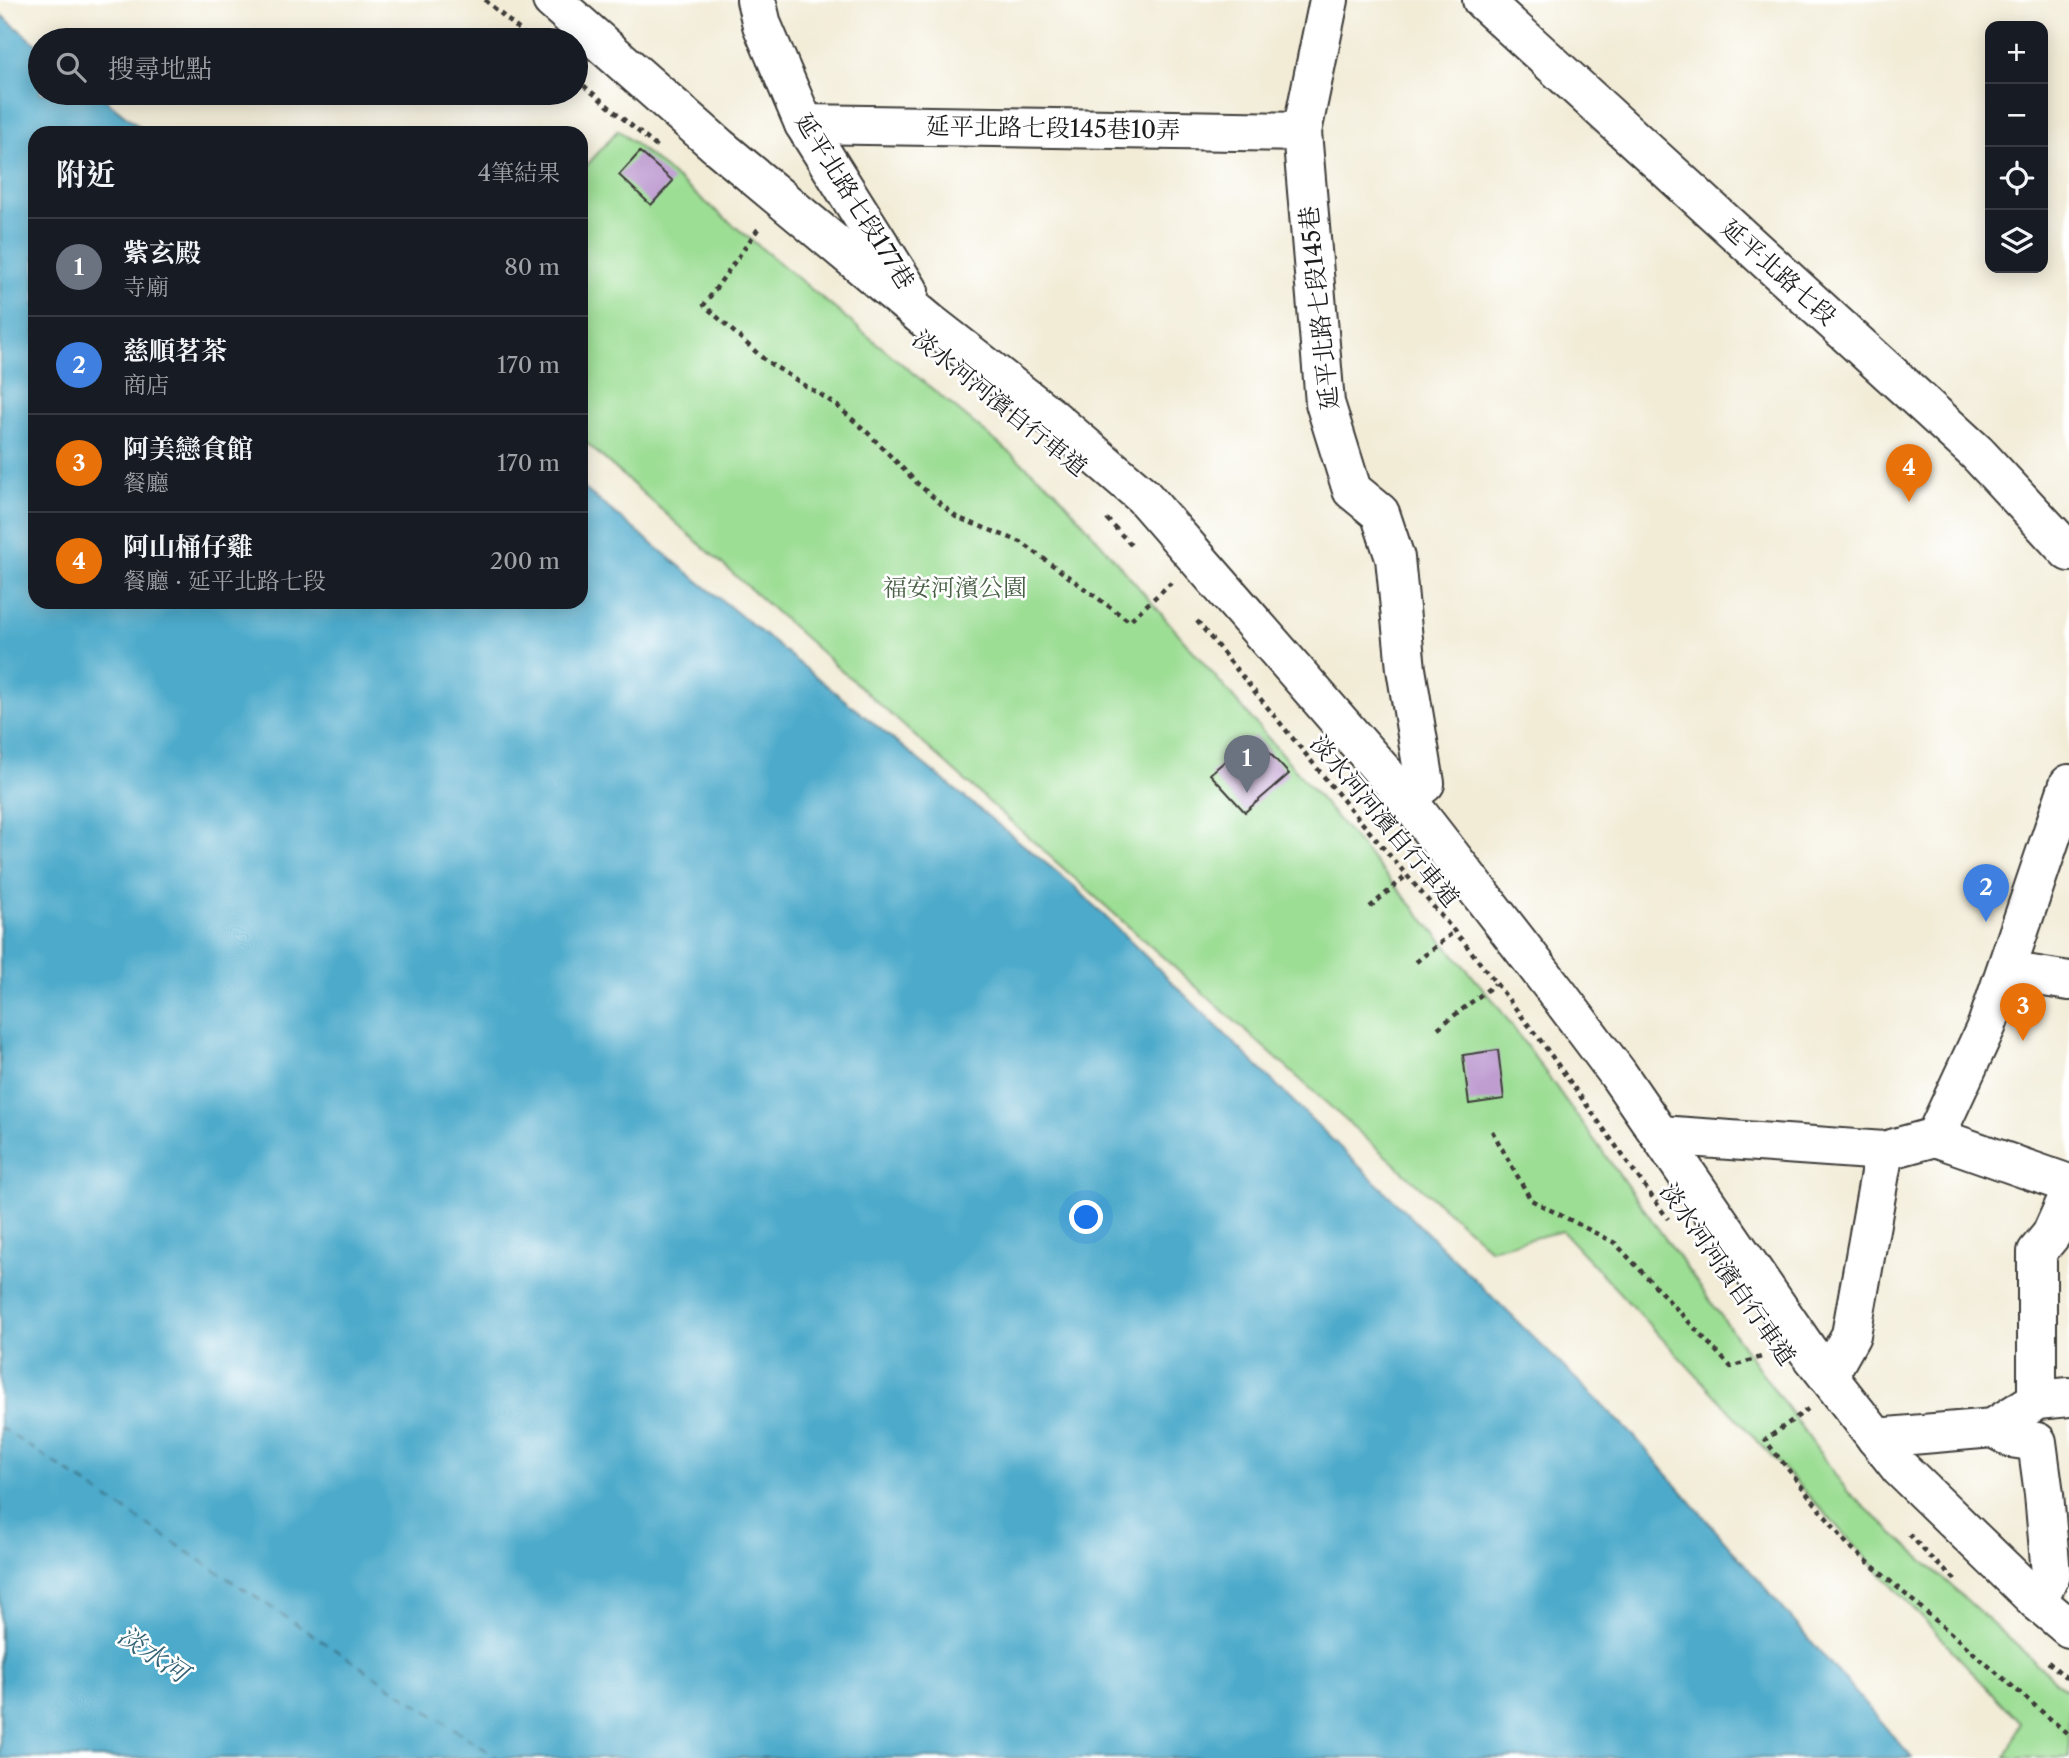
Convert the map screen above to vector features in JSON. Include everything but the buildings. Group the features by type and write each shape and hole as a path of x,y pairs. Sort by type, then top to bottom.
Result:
{"street":[{"path":"552,0 584,28"},
{"name":"延平北路七段177巷","path":"756,0 762,25 804,124 929,322"},
{"name":"延平北路七段145巷","path":"1329,0 1302,132 1325,403 1352,490 1380,513 1395,558 1406,669 1425,783 1406,798"},
{"name":"延平北路七段","path":"1482,0 1977,453 2069,552"},
{"path":"588,32 719,147 929,322 1051,417 1143,496 1406,798 1558,994 1828,1376 1900,1468 2037,1601 2069,1628"},
{"name":"延平北路七段145巷10弄","path":"804,124 1302,132"},
{"path":"1935,1137 1987,1025 2069,784"},
{"path":"2006,971 2069,981"},
{"path":"1660,1135 1884,1151 1935,1137 2069,1184"},
{"path":"1828,1376 1851,1335 1884,1151"},
{"path":"1876,1438 1993,1428 2053,1398 2036,1252 2051,1235 2069,1195"},
{"path":"1993,1428 2011,1438 2036,1441 2051,1574 2037,1601"}],"path":[{"path":"485,0 517,28"},
{"path":"588,89 663,152"},
{"path":"750,222 758,229 704,305 766,361 835,404 956,517 1021,542 1129,621 1168,585 1177,596"},
{"path":"1105,517 1141,556"},
{"name":"淡水河河濱自行車道","path":"1194,617 1455,932 1541,1041 1668,1221"},
{"path":"1370,907 1407,876"},
{"path":"1416,962 1455,932"},
{"path":"1438,1028 1496,984"},
{"name":"淡水河河濱自行車道","path":"1492,1131 1531,1200 1615,1243 1731,1367 1764,1356 1772,1367"},
{"path":"1812,1421 1805,1411 1765,1440 1846,1544 2069,1735"},
{"path":"1903,1528 1930,1557 1960,1583"},
{"path":"2039,1654 2069,1680"}],"green space":[{"name":"福安河濱公園","path":"618,130 1055,490 1494,1001 1848,1492 2069,1693 2069,1758 2006,1758 2020,1723 1562,1231 1490,1249 588,444 588,164"}],"water":[{"name":"淡水河","path":"0,14 28,37 28,105 112,105 138,126 28,126 28,609 588,609 588,492 1074,886 1635,1437 1912,1758 0,1758"}],"ferry route":[{"path":"0,1427 498,1758"}],"place":[{"name":"阿山桶仔雞","path":"1909,502"},
{"name":"紫玄殿","path":"1247,793"},
{"name":"慈順茗茶","path":"1986,922"},
{"name":"阿美戀食館","path":"2023,1041"}]}
